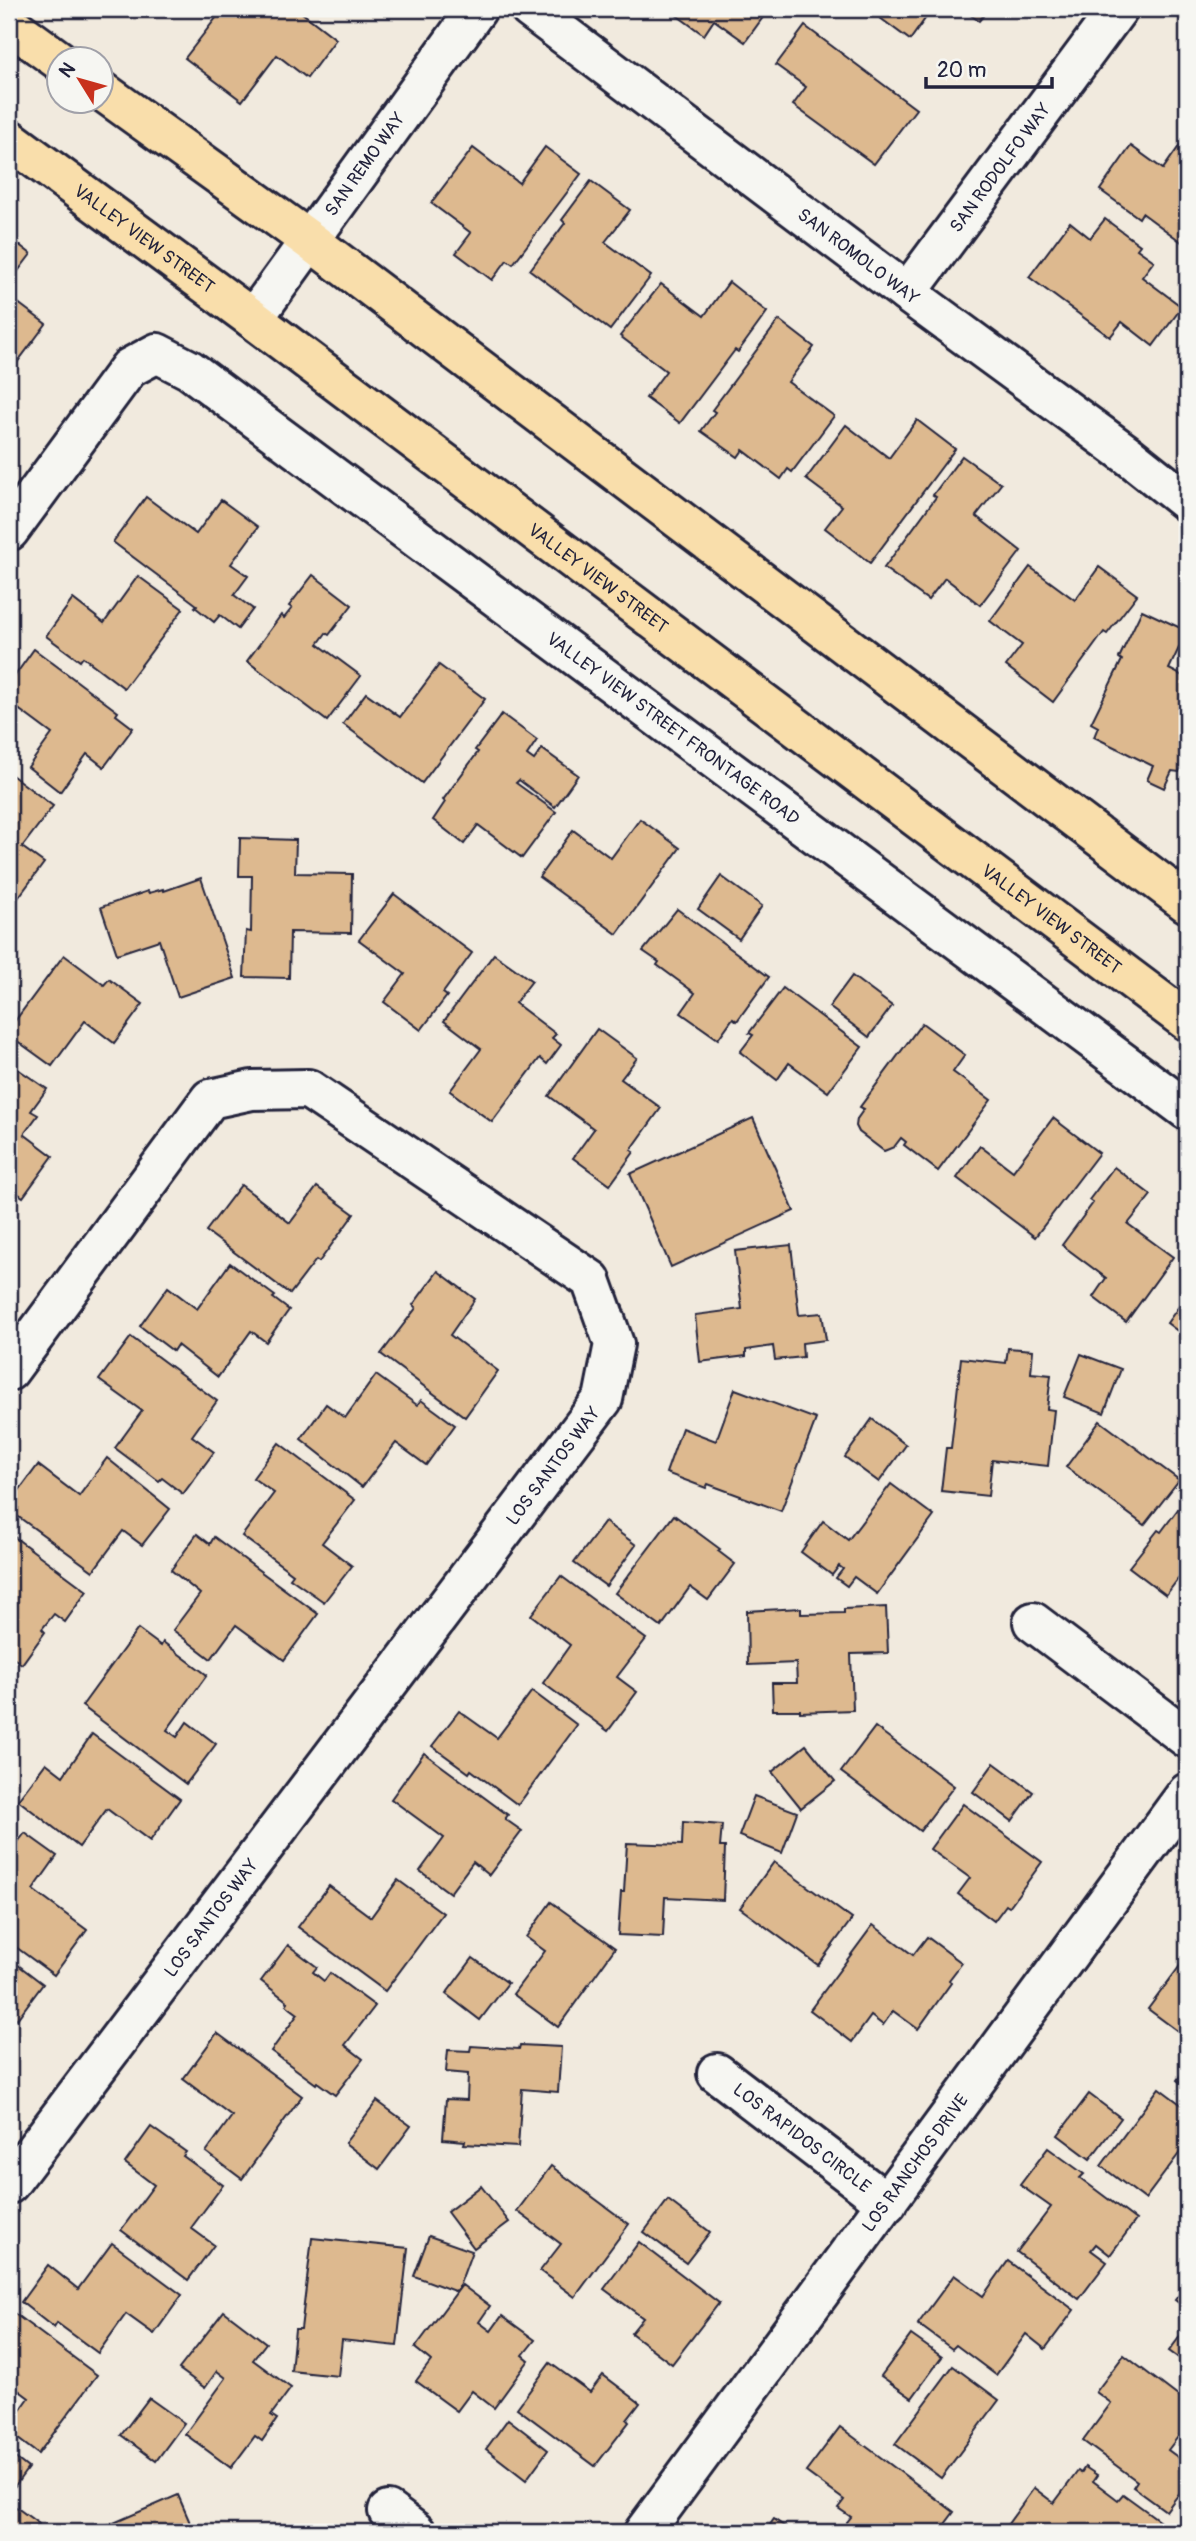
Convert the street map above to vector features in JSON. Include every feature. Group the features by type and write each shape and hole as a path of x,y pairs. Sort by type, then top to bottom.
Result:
{"main road":[{"path":"9,24 46,51"},
{"path":"116,101 309,240 1187,903"},
{"name":"VALLEY VIEW STREET","path":"9,139 253,319 1187,1021"}],"street":[{"name":"SAN REMO WAY","path":"253,319 477,9"},
{"name":"SAN ROMOLO WAY","path":"530,9 907,293 1128,455 1187,502"},
{"name":"SAN RODOLFO WAY","path":"907,293 1118,9"},
{"name":"VALLEY VIEW STREET FRONTAGE ROAD","path":"9,531 129,368 157,352 201,378 1187,1110"},
{"name":"LOS SANTOS WAY","path":"9,1371 210,1099 252,1090 308,1090 591,1280 614,1344 603,1399 9,2185"},
{"path":"1033,1622 1187,1738"},
{"name":"LOS RANCHOS DRIVE","path":"644,2532 1187,1793"},
{"name":"LOS RAPIDOS CIRCLE","path":"718,2073 887,2203"}],"building":[{"path":"223,9 289,9 294,13 297,9 336,39 307,78 277,55 242,101 185,58"},
{"path":"668,9 769,9 745,42 714,20 704,35"},
{"path":"868,9 932,9 910,40"},
{"path":"962,9 989,9 979,21"},
{"path":"805,26 916,109 874,164 793,105 806,87 776,65"},
{"path":"1187,135 1187,246 1142,213 1139,218 1100,190 1131,146 1163,169"},
{"path":"545,147 581,174 513,264 507,260 492,280 456,253 471,233 431,203 473,148 519,183"},
{"path":"591,181 630,210 605,242 651,276 610,330 530,270 565,223 562,220"},
{"path":"1105,219 1140,245 1137,249 1154,261 1142,277 1182,307 1153,346 1122,322 1110,337 1029,277 1070,222 1090,238"},
{"path":"9,237 31,254 9,283"},
{"path":"729,282 767,312 680,423 646,398 666,371 620,336 661,284 704,316"},
{"path":"9,296 46,324 16,364 9,359"},
{"path":"779,320 814,347 788,382 834,416 792,472 788,469 781,479 743,450 738,457 701,431 715,412 712,410"},
{"path":"917,420 955,449 870,563 825,528 842,506 806,479 846,425 889,458"},
{"path":"962,456 1001,484 976,516 1021,551 980,605 945,578 928,600 884,568"},
{"path":"146,497 196,534 221,500 258,527 231,564 248,576 234,595 253,609 238,629 220,615 214,622 195,607 197,605 113,542"},
{"path":"1030,567 1075,600 1099,567 1137,595 1107,634 1104,632 1053,702 1006,666 1022,645 990,621"},
{"path":"313,575 352,605 329,635 326,633 318,644 361,676 327,721 247,661 281,615 284,618 292,608 289,606"},
{"path":"138,576 183,609 124,688 83,657 80,661 46,636 73,599 104,623"},
{"path":"1142,610 1187,631 1169,669 1187,678 1187,754 1179,772 1172,771 1164,788 1147,780 1153,766 1094,737 1098,727 1091,723 1122,660 1119,658"},
{"path":"34,649 118,712 116,715 133,728 104,767 87,754 60,792 28,767 52,734 9,702 9,684"},
{"path":"439,665 485,699 422,783 343,724 366,693 400,717"},
{"path":"502,714 537,740 527,755 534,760 542,749 578,775 555,807 519,780 516,783 556,812 522,858 478,825 464,844 433,820 445,802 443,800 478,752 475,750"},
{"path":"9,773 53,806 22,847 44,863 15,902 9,897"},
{"path":"640,819 680,848 617,934 539,877 573,830 611,858"},
{"path":"240,838 296,840 295,873 352,874 351,933 290,932 289,978 244,977 246,931 251,932 252,876 239,876"},
{"path":"721,876 762,906 739,939 698,909"},
{"path":"201,878 235,978 178,997 159,940 117,954 101,907 148,891 164,891"},
{"path":"394,894 472,953 443,993 447,996 421,1030 384,1002 405,974 359,940"},
{"path":"677,909 769,977 737,1021 733,1018 718,1039 681,1013 695,993 643,951"},
{"path":"494,954 532,981 515,1003 556,1034 552,1038 561,1045 547,1064 540,1058 492,1122 450,1091 481,1049 444,1021"},
{"path":"64,955 104,985 109,979 143,1004 114,1043 85,1021 52,1066 9,1035 9,1029"},
{"path":"852,976 892,1006 869,1037 829,1007"},
{"path":"783,988 862,1047 828,1092 789,1063 777,1080 740,1052 753,1035 749,1033"},
{"path":"922,1023 965,1055 953,1072 991,1100 938,1171 904,1145 906,1142 901,1138 894,1147 884,1151 859,1132 856,1126 864,1109 860,1107"},
{"path":"597,1029 637,1058 621,1079 661,1108 610,1185 573,1158 594,1129 549,1096"},
{"path":"9,1063 47,1089 31,1111 38,1115 24,1134 53,1156 23,1197 9,1187"},
{"path":"753,1118 794,1211 671,1267 630,1174"},
{"path":"1053,1118 1099,1153 1035,1237 957,1178 980,1146 1013,1171"},
{"path":"1114,1167 1151,1195 1128,1224 1173,1257 1126,1322 1093,1297 1106,1278 1062,1245 1093,1203 1089,1200"},
{"path":"241,1185 290,1223 317,1187 354,1214 319,1262 316,1260 290,1294 206,1231"},
{"path":"791,1245 799,1315 822,1313 826,1340 802,1343 803,1357 775,1360 773,1346 746,1350 746,1356 700,1362 695,1315 742,1309 735,1251"},
{"path":"230,1263 275,1296 273,1298 289,1310 266,1342 251,1331 218,1377 177,1345 173,1351 140,1326 168,1287 197,1309"},
{"path":"438,1271 475,1299 450,1335 498,1371 465,1417 381,1354 416,1308 413,1305"},
{"path":"1187,1295 1187,1338 1167,1323"},
{"path":"131,1337 217,1401 192,1436 214,1452 183,1494 162,1478 159,1481 115,1448 142,1411 99,1380"},
{"path":"1008,1348 1033,1350 1031,1373 1051,1375 1047,1409 1054,1410 1048,1466 992,1460 988,1496 941,1491 946,1448 951,1448 961,1358 1006,1363"},
{"path":"1081,1354 1121,1369 1104,1413 1064,1397"},
{"path":"376,1375 417,1405 421,1400 455,1425 426,1465 396,1443 362,1487 301,1439 326,1404 345,1418"},
{"path":"735,1389 816,1419 781,1511 708,1484 706,1488 666,1473 682,1428 716,1441"},
{"path":"872,1419 906,1445 879,1482 845,1457"},
{"path":"1100,1421 1179,1480 1144,1525 1066,1467"},
{"path":"279,1443 355,1500 322,1543 352,1566 324,1602 290,1578 293,1574 242,1536 274,1493 253,1478"},
{"path":"107,1458 170,1509 142,1545 123,1531 93,1571 9,1510 9,1504 38,1465 79,1496"},
{"path":"891,1484 934,1516 877,1594 854,1577 847,1586 836,1578 843,1569 839,1566 832,1575 801,1552 823,1521 848,1540"},
{"path":"1187,1497 1187,1567 1166,1595 1129,1567 1158,1530 1161,1532"},
{"path":"674,1515 720,1549 718,1551 735,1564 708,1600 690,1587 661,1627 615,1593"},
{"path":"605,1522 636,1545 606,1586 574,1563"},
{"path":"9,1533 87,1591 65,1622 54,1614 42,1629 45,1632 22,1664 9,1655 9,1606 12,1602 9,1600"},
{"path":"197,1534 210,1544 214,1537 318,1614 284,1660 236,1625 211,1659 173,1630 200,1594 171,1570"},
{"path":"561,1576 646,1639 617,1677 637,1692 608,1731 543,1683 570,1645 531,1615"},
{"path":"886,1607 888,1653 851,1654 853,1710 773,1710 772,1683 797,1683 796,1663 748,1665 747,1611 801,1608 801,1614 844,1613 844,1609"},
{"path":"138,1629 161,1646 163,1642 207,1675 167,1730 177,1737 187,1722 216,1744 186,1784 82,1706"},
{"path":"532,1691 577,1725 518,1805 471,1770 469,1773 432,1746 459,1711 497,1738"},
{"path":"875,1727 954,1786 920,1831 841,1772"},
{"path":"92,1734 180,1799 150,1841 107,1809 79,1847 18,1800 46,1763 63,1776"},
{"path":"806,1745 835,1781 801,1808 772,1772"},
{"path":"424,1753 508,1815 505,1819 522,1831 489,1875 473,1862 450,1893 420,1871 444,1838 391,1799"},
{"path":"994,1763 1033,1792 1012,1821 973,1792"},
{"path":"754,1796 797,1812 782,1853 739,1836"},
{"path":"963,1804 1042,1862 1009,1907 1006,1905 994,1921 958,1894 970,1878 930,1849"},
{"path":"683,1822 722,1825 720,1847 725,1847 723,1900 665,1897 663,1937 618,1935 627,1843 682,1845"},
{"path":"25,1833 57,1856 33,1890 87,1930 54,1975 9,1942 9,1837 17,1843"},
{"path":"774,1862 852,1919 818,1965 740,1908"},
{"path":"398,1880 443,1913 385,1991 298,1927 329,1886 371,1917"},
{"path":"551,1902 615,1948 558,2027 513,1994 545,1951 526,1937"},
{"path":"873,1925 913,1955 927,1937 962,1963 918,2029 893,2011 883,2025 871,2016 852,2042 810,2010"},
{"path":"288,1945 317,1967 313,1972 324,1981 330,1973 375,2006 345,2045 363,2059 335,2095 271,2051 298,2014 286,2005 288,2002 261,1981"},
{"path":"9,1958 43,1984 17,2019 9,2012"},
{"path":"473,1958 508,1983 480,2020 446,1994"},
{"path":"1182,1963 1187,1966 1187,2038 1148,2009"},
{"path":"217,2033 302,2096 242,2179 206,2152 232,2116 183,2079"},
{"path":"520,2045 561,2047 558,2092 522,2089 518,2147 464,2144 465,2141 443,2139 446,2099 467,2100 468,2074 446,2072 448,2050 470,2051 471,2046 519,2049"},
{"path":"1187,2067 1187,2088 1177,2080"},
{"path":"1159,2088 1187,2109 1187,2143 1145,2199 1101,2166"},
{"path":"1089,2094 1121,2118 1090,2159 1058,2135"},
{"path":"377,2101 411,2126 379,2169 345,2143"},
{"path":"151,2127 186,2152 183,2156 223,2185 191,2228 214,2245 188,2280 121,2230 154,2185 125,2163"},
{"path":"1048,2148 1084,2174 1080,2178 1136,2220 1110,2255 1096,2244 1091,2250 1107,2262 1079,2299 1017,2252 1051,2207 1020,2185"},
{"path":"551,2166 629,2224 575,2297 540,2271 561,2244 517,2211"},
{"path":"481,2186 509,2222 474,2248 447,2212"},
{"path":"668,2200 710,2232 686,2263 644,2232"},
{"path":"429,2236 472,2251 457,2292 414,2276"},
{"path":"312,2238 408,2248 397,2346 342,2340 338,2376 291,2371 295,2329 301,2329"},
{"path":"639,2242 719,2303 672,2364 631,2333 643,2318 604,2289"},
{"path":"112,2243 182,2295 154,2334 126,2314 98,2353 57,2323 54,2328 21,2302 48,2265 78,2289"},
{"path":"1008,2261 1074,2310 1045,2349 1026,2334 996,2375 956,2345 952,2349 918,2324 954,2275 983,2296"},
{"path":"1187,2284 1187,2309 1175,2300"},
{"path":"462,2285 490,2306 479,2322 491,2331 502,2316 535,2340 523,2355 529,2360 494,2408 472,2391 457,2411 416,2381 431,2361 415,2348"},
{"path":"11,2311 97,2375 38,2454 9,2432 9,2426 29,2398 9,2383"},
{"path":"224,2311 266,2343 253,2360 291,2388 271,2415 277,2419 262,2441 255,2436 231,2468 185,2434 226,2378 217,2371 205,2388 179,2369"},
{"path":"1187,2327 1187,2364 1169,2351"},
{"path":"911,2335 942,2357 912,2398 881,2376"},
{"path":"1124,2355 1187,2403 1187,2425 1168,2450 1187,2464 1187,2483 1166,2511 1133,2487 1137,2481 1083,2441 1111,2403 1096,2392"},
{"path":"550,2363 590,2392 603,2375 640,2403 595,2466 517,2408"},
{"path":"953,2366 999,2400 941,2478 895,2444"},
{"path":"149,2398 184,2423 156,2461 121,2435"},
{"path":"508,2419 548,2450 526,2480 486,2449"},
{"path":"840,2427 954,2512 939,2532 839,2532 851,2517 838,2508 844,2500 806,2472"},
{"path":"9,2453 28,2468 9,2494"},
{"path":"1085,2467 1097,2475 1093,2481 1118,2500 1123,2494 1160,2521 1152,2532 1011,2532 1005,2528 1034,2488 1054,2503 1078,2471 1081,2473"},
{"path":"178,2495 194,2532 93,2532"},
{"path":"9,2502 39,2524 33,2532 9,2532"},
{"path":"774,2519 792,2532 765,2532"}]}
